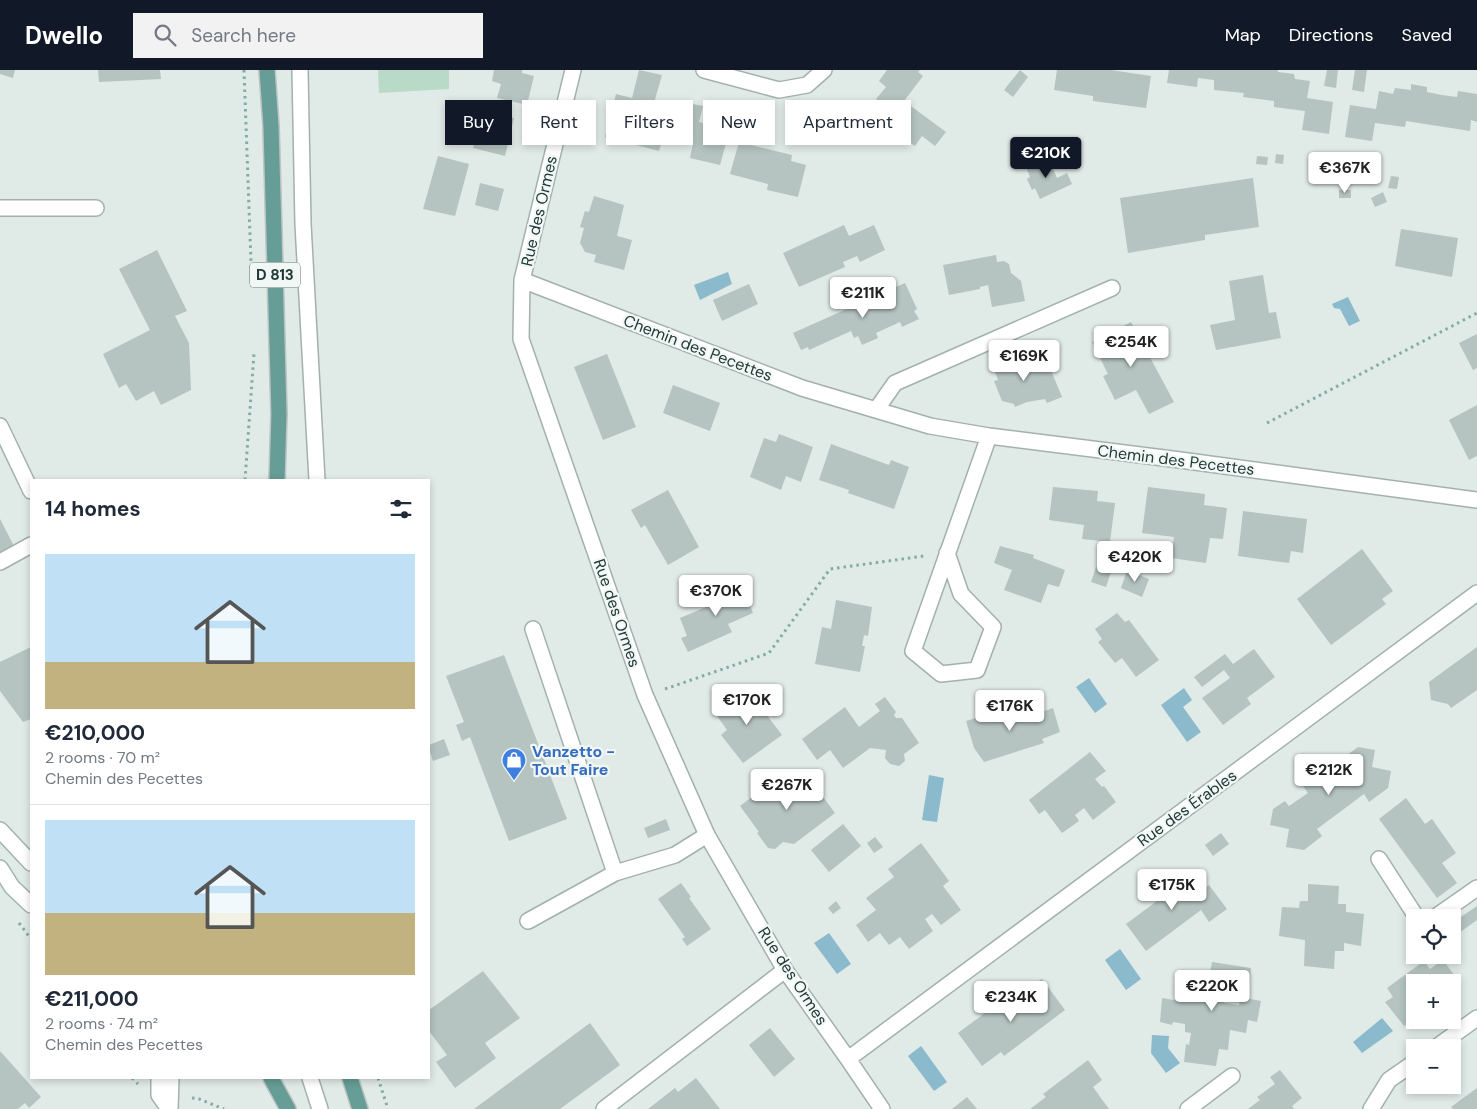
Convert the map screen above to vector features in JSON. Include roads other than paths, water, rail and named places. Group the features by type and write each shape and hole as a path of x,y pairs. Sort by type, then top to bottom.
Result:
{"main road":[{"name":"D 813","path":"268,70 279,414 277,479"},
{"path":"272,1079 288,1109"},
{"path":"350,1079 360,1109"}],"street":[{"path":"300,70 303,224 317,479"},
{"name":"Rue des Ormes","path":"573,70 522,280 521,339 645,695 707,835 785,970 882,1109"},
{"path":"704,70 779,90 807,85 824,70"},
{"path":"0,208 96,208"},
{"name":"Chemin des Pecettes","path":"522,280 802,388 930,426 989,436 1477,500"},
{"path":"876,410 895,383 1112,288"},
{"path":"0,426 30,490"},
{"path":"947,553 961,594 994,627 977,670 941,674 913,651 947,553 989,436"},
{"path":"0,562 30,545"},
{"name":"Rue des Érables","path":"848,1059 1477,594"},
{"path":"533,628 614,873"},
{"path":"0,830 30,862"},
{"path":"528,921 614,873 675,855 707,835"},
{"path":"1379,859 1411,909"},
{"path":"0,868 30,914"},
{"path":"12,887 30,904"},
{"path":"1447,909 1477,888"},
{"path":"604,1109 785,970"},
{"path":"1448,1039 1477,1018"},
{"path":"1371,1109 1389,1080 1406,1068"},
{"path":"1188,1109 1232,1076"},
{"path":"159,1079 159,1095 170,1104"},
{"path":"170,1104 171,1079"},
{"path":"310,1079 320,1109"}],"water":[{"path":"728,272 732,284 700,300 694,285"},
{"path":"1348,297 1360,321 1349,326 1340,309 1334,308 1332,304"},
{"path":"1089,678 1107,704 1095,713 1076,687"},
{"path":"1184,688 1192,700 1183,707 1201,732 1187,742 1161,705"},
{"path":"929,775 944,778 937,822 922,820"},
{"path":"829,933 851,964 837,974 814,943"},
{"path":"1120,949 1141,979 1126,990 1105,960"},
{"path":"1382,1018 1393,1031 1362,1053 1353,1042"},
{"path":"1152,1035 1169,1036 1168,1048 1180,1063 1166,1073 1151,1053"},
{"path":"921,1046 947,1082 934,1091 908,1056"}],"place":[{"name":"Vanzetto - Tout Faire","path":"514,781"}]}
